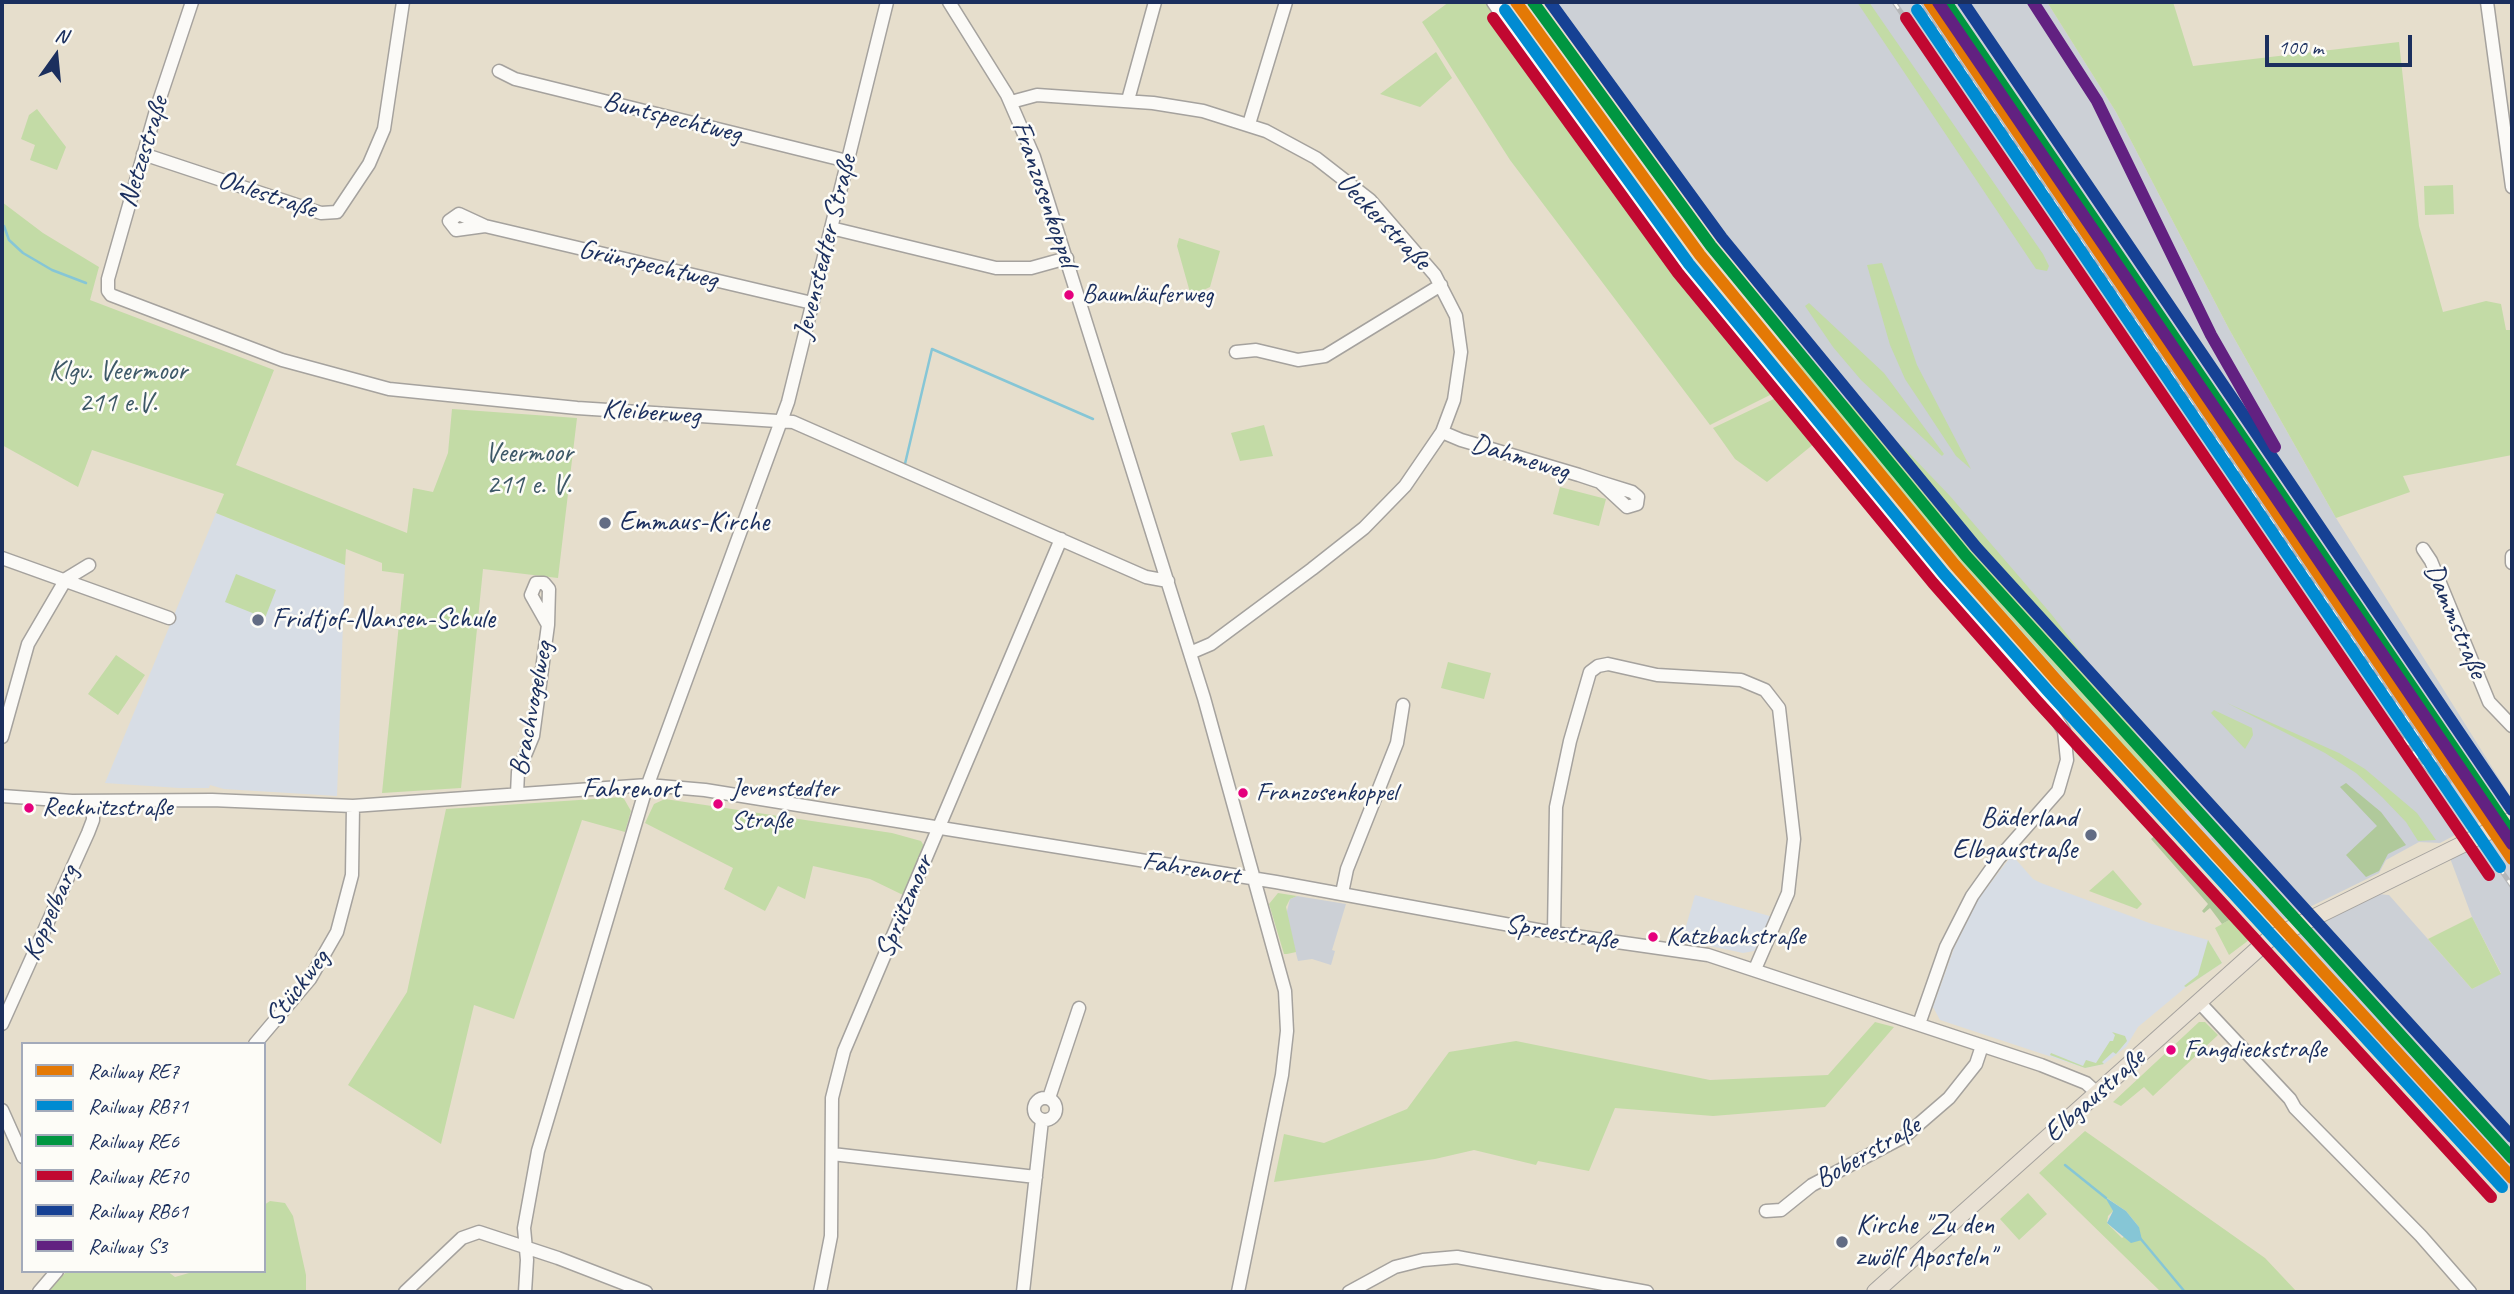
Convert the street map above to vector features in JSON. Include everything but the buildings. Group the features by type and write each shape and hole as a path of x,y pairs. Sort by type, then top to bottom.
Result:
{"main road":[{"name":"Elbgaustraße","path":"1875,1292 2277,934 2512,820"}],"street":[{"name":"Netzestraße","path":"117,299 108,291 107,279 143,154 192,2"},
{"name":"Ohlestraße","path":"143,154 321,213 337,212 369,164 384,129 391,95 402,2"},
{"name":"Jevenstedter Straße","path":"524,1292 527,1260 524,1227 538,1151 648,785 781,422 887,2"},
{"name":"Franzosenkoppel","path":"949,2 1011,103 1034,157 1190,653 1285,991 1287,1031 1279,1092 1238,1292"},
{"path":"1128,100 1155,2"},
{"path":"1249,124 1286,2"},
{"path":"1493,2 1571,115 1751,348 2043,697 2064,731 2067,760 2058,790 2004,852 1972,896 1946,947 1919,1024"},
{"path":"2487,2 2512,187"},
{"name":"Buntspechtweg","path":"499,71 515,79 847,161"},
{"name":"Ueckerstraße","path":"1011,103 1037,95 1128,100 1190,108 1249,124 1316,158 1361,192 1396,227 1441,285 1456,316 1461,352 1456,393 1442,432 1405,486 1364,527 1230,631 1211,644 1190,653"},
{"name":"Grünspechtweg","path":"485,226 812,303"},
{"path":"831,228 996,268 1031,268 1067,258"},
{"path":"1236,352 1256,350 1298,360 1325,356 1441,285"},
{"name":"Kleiberweg","path":"117,299 282,360 389,389 568,407 793,422 1146,577 1168,581"},
{"name":"Dahmeweg","path":"1442,432 1600,482"},
{"name":"Sprützmoor","path":"820,1292 831,1236 832,1098 844,1051 1061,539"},
{"name":"Dammstraße","path":"2423,549 2445,593 2489,702 2512,726"},
{"path":"2512,556 2512,563"},
{"path":"2,558 169,618"},
{"path":"2,737 22,659 41,620 66,579 89,565"},
{"name":"Brachvogelweg","path":"517,794 518,772 533,737 548,625"},
{"path":"1554,933 1556,807 1570,741 1590,671 1608,664 1657,675 1741,680 1765,690 1779,708 1794,839 1788,893 1755,969"},
{"path":"1342,893 1348,869 1398,743 1404,718 1403,705"},
{"name":"Fahrenort","path":"2,796 93,801 212,800 353,806 648,785 717,792 1254,879"},
{"name":"Koppelbarg","path":"2,1024 88,833 93,820 93,801"},
{"name":"Stückweg","path":"257,1042 310,979 337,932 352,875 353,806"},
{"name":"Spreestraße","path":"1254,879 1554,933 1708,955 2076,1078 2097,1093"},
{"path":"2199,1002 2290,1099 2295,1108 2421,1236 2470,1292"},
{"path":"1023,1292 1042,1120 1051,1119 1056,1112 1055,1104 1049,1098 1079,1008"},
{"name":"Boberstraße","path":"1766,1211 1781,1210 1812,1185 1905,1136 1949,1098 1976,1064 1982,1046"},
{"path":"2,1110 21,1153"},
{"path":"832,1154 1036,1177"},
{"path":"405,1292 462,1238 473,1232 525,1246 646,1292"},
{"path":"1349,1292 1395,1268 1423,1260 1457,1257 1595,1287 1647,1292"},
{"path":"39,1292 55,1273"}],"shaded area":[{"path":"1556,2 2047,2 2116,112 2229,329 2336,518 2512,799 2512,805 2440,843 2419,842 2386,860 2379,873 2273,925 1979,583 1837,402 1688,195"},
{"name":"Fridtjof-Nansen-Schule","path":"216,513 345,565 337,796 224,789 210,785 209,788 179,788 105,783"},
{"path":"2512,830 2512,1191 2286,945 2286,938 2377,894 2389,895 2472,989 2501,973 2472,917 2450,858"},
{"path":"2012,855 2033,879 2041,883 2152,924 2208,940 2222,963 2186,987 2138,1027 2126,1047 2104,1064 2085,1068 1940,1020 1933,1007 1954,948 1979,898"},
{"path":"1695,895 1773,917 1754,951 1743,953 1682,940"},
{"path":"1297,896 1346,904 1332,950 1335,951 1331,965 1312,959 1298,961 1286,915 1290,899"}],"green space":[{"path":"1449,2 1488,2 1647,230 1778,391 1710,425 1510,160 1422,22"},
{"path":"1857,2 1869,2 2043,254 2049,266 2047,271 2036,269"},
{"path":"2047,2 2173,2 2193,66 2399,42 2419,226 2443,312 2486,301 2501,304 2506,330 2512,330 2512,455 2403,476 2410,492 2336,518 2229,329 2116,112"},
{"path":"1436,52 1452,78 1420,107 1380,94"},
{"path":"37,109 66,147 57,170 30,160 35,145 21,139 29,115"},
{"path":"2453,185 2454,214 2425,215 2424,186"},
{"path":"2,202 43,233 99,267 90,300 274,370 236,465 407,533 413,488 433,492 448,453 452,409 577,418 558,578 483,569 461,788 382,793 404,574 382,571 382,563 346,549 345,565 216,513 224,494 92,450 78,487 2,445"},
{"path":"1179,238 1220,251 1210,287 1191,296 1177,246"},
{"path":"1882,263 1917,365 1971,469 1956,456 1905,379 1890,345 1867,265"},
{"path":"1809,303 1884,373 1944,454 1942,456 1861,380 1833,347 1805,306"},
{"path":"1785,353 1907,451 1950,496 2052,615 2089,663 2187,810 2184,812 2153,779 1934,532"},
{"path":"1778,397 1815,443 1767,482 1735,459 1713,428"},
{"path":"1264,425 1273,456 1240,461 1231,433"},
{"path":"1560,487 1606,499 1599,526 1553,514"},
{"path":"236,574 276,590 265,618 225,602"},
{"path":"116,655 145,675 118,715 88,694"},
{"path":"1448,662 1491,673 1484,699 1441,688"},
{"path":"2227,703 2339,753 2365,769 2417,813 2436,840 2418,841 2406,822 2356,773 2325,753"},
{"path":"2214,710 2252,728 2253,735 2245,749 2211,713"},
{"path":"2346,783 2381,812 2406,845 2388,854 2379,871 2366,877 2346,855 2377,826 2340,787"},
{"path":"623,797 631,811 625,832 582,820 514,1019 474,1005 441,1144 348,1085 407,992 446,809"},
{"path":"665,799 892,833 921,841 924,846 903,895 870,879 813,866 805,899 778,886 765,911 724,889 733,868 645,823 654,804"},
{"path":"2158,833 2200,879 2231,919 2222,924 2210,908 2204,913 2202,911 2208,904 2151,839"},
{"path":"2113,870 2142,904 2137,909 2089,891"},
{"path":"1278,893 1297,896 1290,899 1286,907 1296,952 1284,954 1269,904"},
{"path":"2472,917 2501,974 2472,989 2428,939"},
{"path":"2231,919 2249,940 2229,955 2215,928"},
{"path":"2208,940 2222,963 2186,987 2184,986 2198,975"},
{"path":"1875,1022 1894,1027 1825,1107 1713,1116 1615,1108 1589,1171 1538,1161 1536,1165 1474,1150 1435,1159 1274,1182 1284,1134 1324,1143 1407,1109 1449,1052 1516,1041 1710,1080 1828,1075"},
{"path":"2199,1022 2205,1022 2218,1035 2153,1096 2144,1087 2121,1106 2113,1102"},
{"path":"2112,1032 2125,1036 2127,1041 2116,1054 2113,1052 2102,1062 2104,1064 2085,1068 2050,1055 2051,1053 2083,1066 2086,1060 2096,1063 2110,1041 2113,1041 2115,1035"},
{"path":"2085,1131 2265,1258 2297,1292 2161,1292 2039,1173","holes":["2107,1198 2126,1211 2139,1227 2122,1238 2107,1223 2108,1216 2113,1211"]},
{"path":"2028,1193 2047,1214 2019,1240 2000,1219"},
{"path":"270,1201 285,1203 293,1216 306,1275 306,1292 48,1292 65,1273 170,1273 175,1277 189,1273 266,1273 266,1204"}],"water":[{"path":"2105,1197 2126,1211 2139,1227 2142,1240 2131,1243 2107,1223 2113,1211"}],"waterway":[{"path":"4,226 9,240 23,253 52,270 86,283"},
{"path":"904,468 932,349 1093,419"},
{"path":"2065,1165 2106,1198"},
{"path":"2140,1238 2185,1292"}],"railway":[{"path":"1894,2 2361,687 2451,798 2512,886"},
{"path":"1918,2 2449,782"}],"rail line":[{"name":"RE7","path":"1516,2 1700,255 1955,565 2058,682 2512,1178"},
{"name":"RE6","path":"1533,2 1711,246 1966,556 2512,1158"},
{"name":"RB61","path":"1550,2 1722,238 1976,547 2512,1137"},
{"name":"RE7","path":"1929,2 2512,859"},
{"name":"S3","path":"1938,2 2512,844"},
{"name":"RE6","path":"1946,2 2512,834"},
{"name":"RB61","path":"1963,2 2512,810"},
{"name":"S3","path":"2033,2 2097,101 2211,335 2275,447"},
{"name":"RB71","path":"1505,10 1689,264 1944,574 2502,1187"},
{"name":"RB71","path":"1917,10 2500,867"},
{"name":"RE70","path":"1493,18 1678,273 1933,583 2037,701 2491,1197"},
{"name":"RE70","path":"1906,18 2489,875"}],"place":[{"name":"Baumläuferweg","path":"1069,295"},
{"name":"Emmaus-Kirche","path":"605,523"},
{"name":"Fridtjof-Nansen-Schule","path":"258,620"},
{"name":"Franzosenkoppel","path":"1243,793"},
{"name":"Jevenstedter Straße","path":"718,804"},
{"name":"Recknitzstraße","path":"29,808"},
{"name":"Bäderland Elbgaustraße","path":"2091,835"},
{"name":"Katzbachstraße","path":"1653,937"},
{"name":"Fangdieckstraße","path":"2171,1050"},
{"name":"Kirche \"Zu den zwölf Aposteln\"","path":"1842,1242"}],"park label":[{"name":"Klgv. Veermoor 211 e.V.","path":"118,388"},
{"name":"Veermoor 211 e. V.","path":"529,470"}]}
